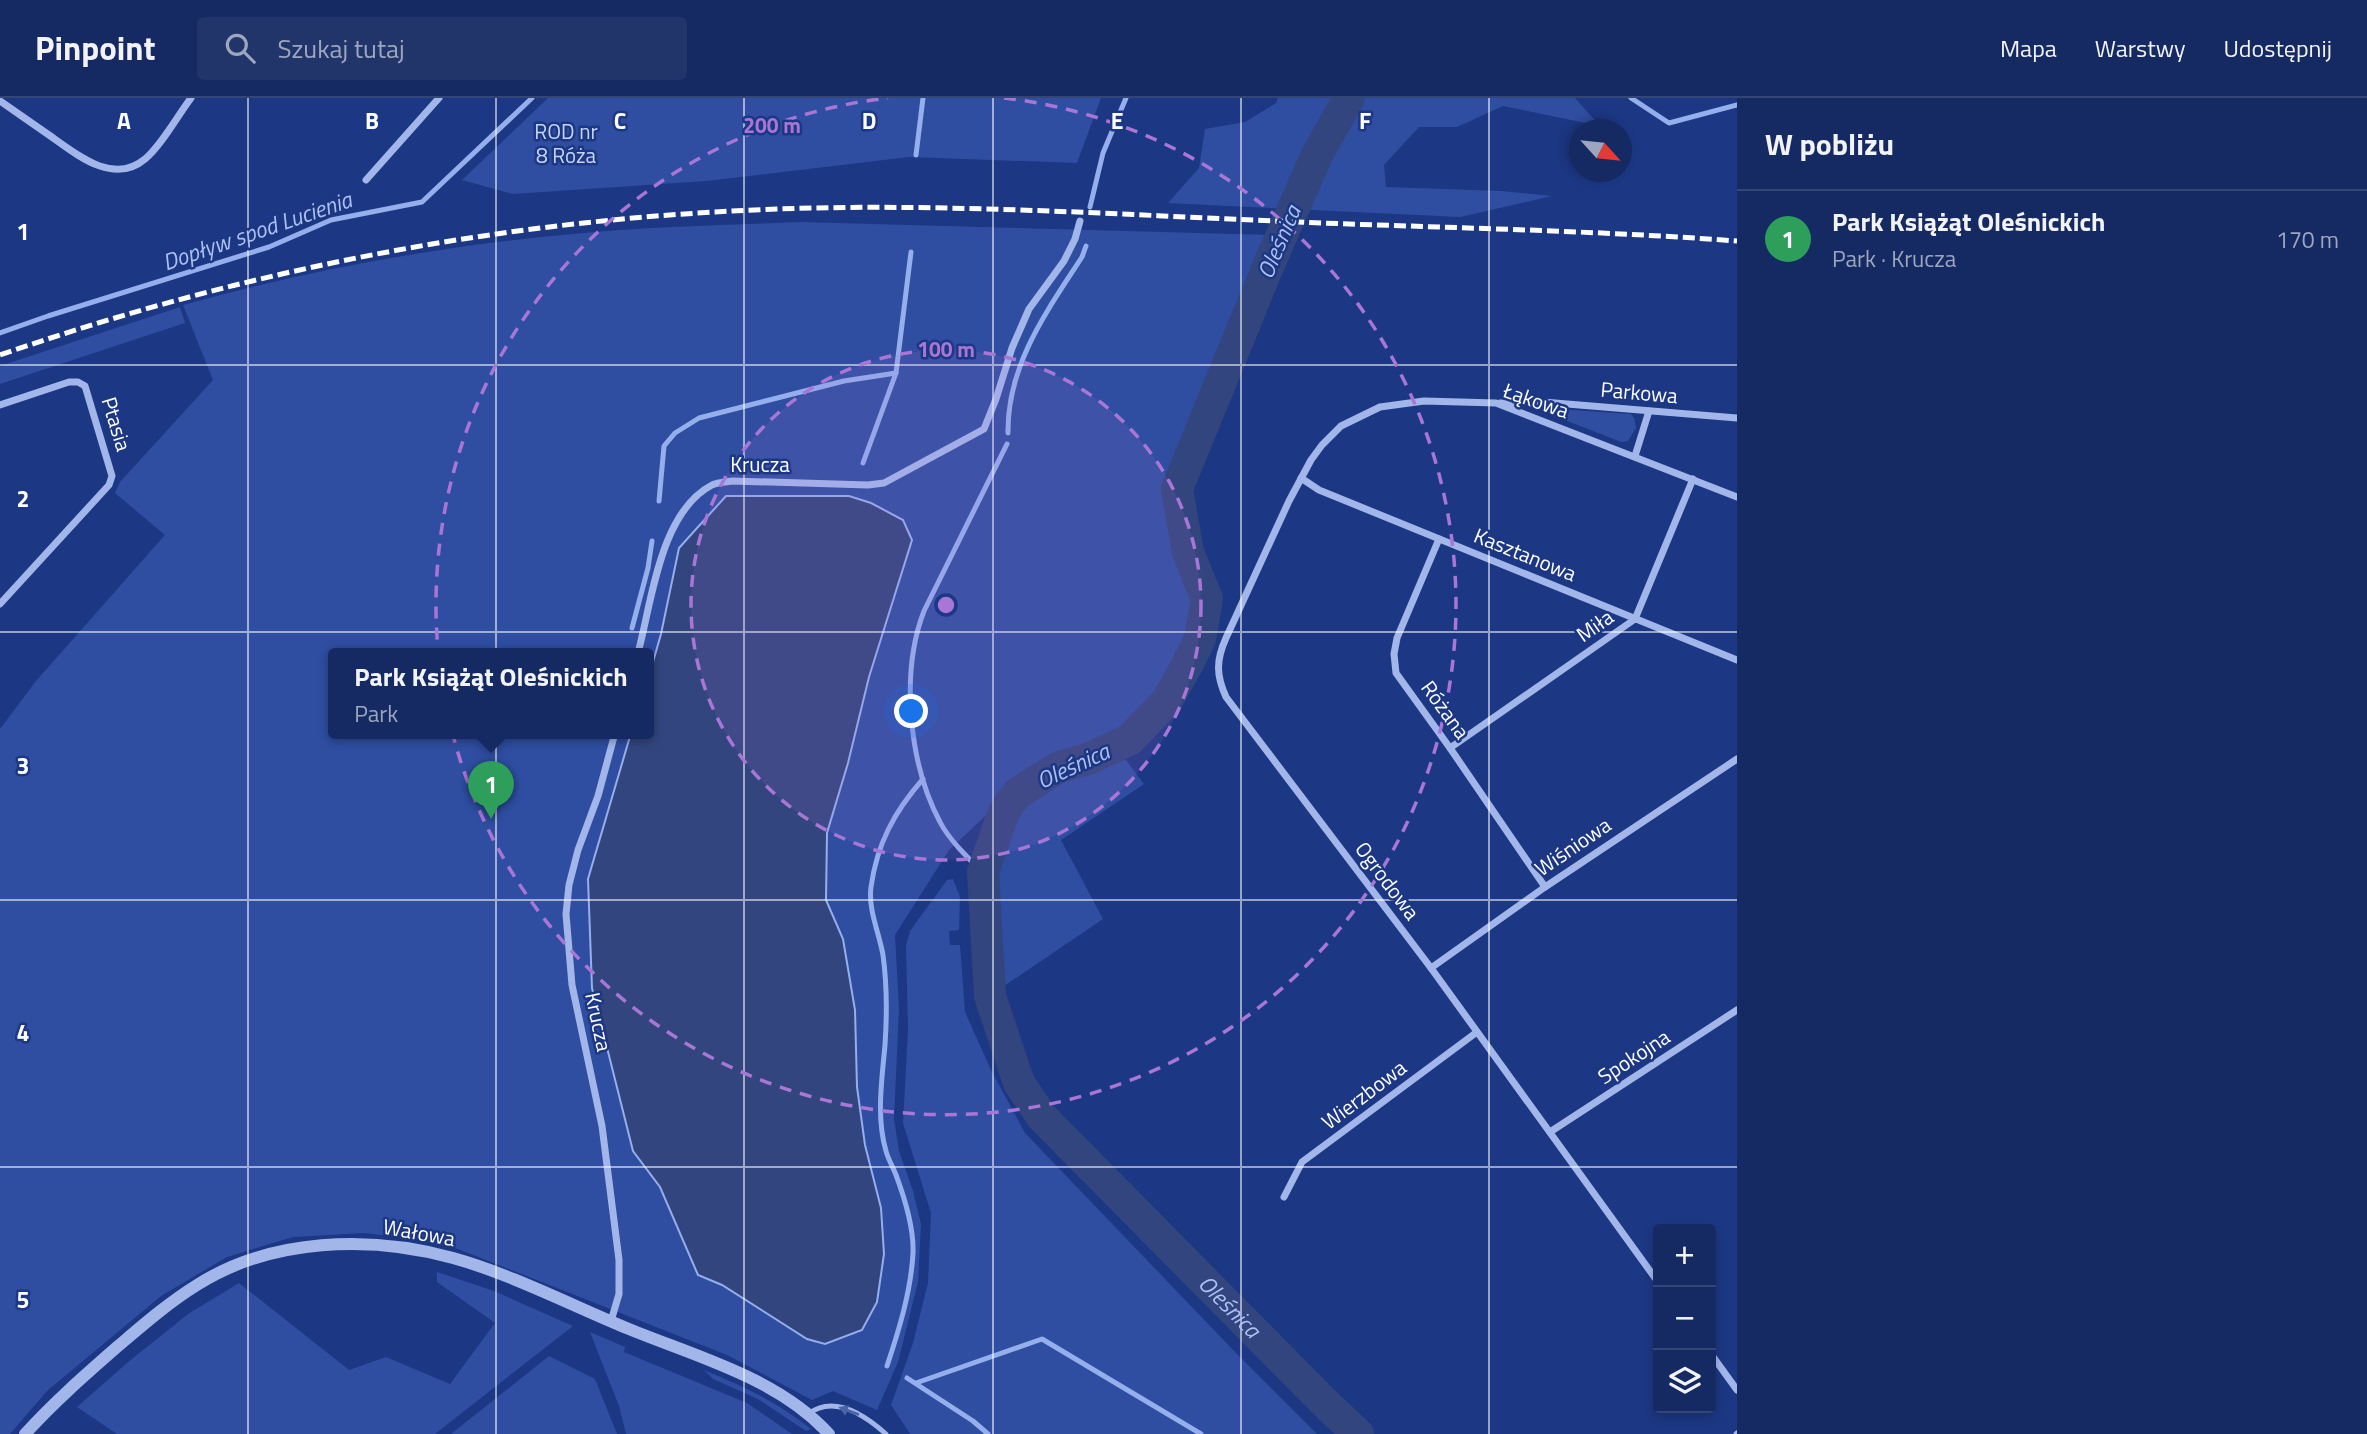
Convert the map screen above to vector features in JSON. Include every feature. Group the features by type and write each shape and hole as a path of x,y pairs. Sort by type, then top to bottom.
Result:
{"street":[{"path":"0,101 80,157 96,166 113,169 130,168 148,157 191,98"},
{"path":"366,180 439,98"},
{"name":"Krucza","path":"639,648 667,538 680,514 713,484 733,481 867,485 884,483 984,429 1012,348 1029,309 1064,261 1080,221"},
{"name":"Ptasia","path":"0,405 69,382 78,382 85,386 112,476 109,485 0,604"},
{"name":"Łąkowa","path":"1301,478 1322,445 1341,426 1380,407 1424,401 1496,404 1737,497"},
{"name":"Parkowa","path":"1496,404 1543,402 1737,418"},
{"path":"1636,456 1649,411"},
{"name":"Kasztanowa","path":"1301,478 1319,490 1737,660"},
{"name":"Ogrodowa","path":"1301,478 1219,653 1219,682 1478,1032 1653,1275"},
{"name":"Miła","path":"1450,748 1635,619 1693,479"},
{"name":"Różana","path":"1439,539 1397,638 1394,654 1396,673 1545,887"},
{"name":"Krucza","path":"611,1321 619,1294 619,1260 602,1126 572,985 566,914 569,885 578,850 598,796 613,739"},
{"name":"Wiśniowa","path":"1431,968 1545,887 1737,759"},
{"name":"Spokojna","path":"1550,1132 1737,1010"},
{"name":"Wierzbowa","path":"1284,1197 1302,1162 1478,1032"},
{"name":"Wałowa","path":"25,1434 54,1402 90,1370 150,1318 198,1284 262,1256 315,1245 366,1244 425,1251 484,1268 762,1384 808,1414 829,1434"},
{"path":"1716,1361 1737,1390"}],"lane":[{"path":"808,1414 826,1406 847,1409 874,1423 886,1434"}],"green space":[{"name":"ROD nr 8 Róża","path":"548,98 1101,98 1077,163 909,157 706,181 513,194 462,180"},
{"path":"1278,98 1575,98 1594,119 1569,120 1503,106 1457,127 1419,127 1384,165 1386,187 1501,191 1552,196 1460,217 1168,203 1199,168 1205,129 1245,122 1276,103"},
{"path":"801,222 1271,235 1167,492 1197,607 1175,672 1146,715 1116,737 1065,760 1014,789 949,850 895,935 899,1009 894,1119 899,1151 921,1224 918,1282 898,1362 877,1410 833,1391 812,1400 727,1355 458,1249 408,1238 364,1233 293,1237 227,1257 161,1296 47,1391 10,1434 0,1434 0,729 36,681 165,535 115,493 120,482 213,380 183,305 331,269 432,251 533,238 665,227"},
{"path":"180,307 185,323 0,384 0,366"},
{"path":"1542,408 1631,414 1636,428 1628,441 1621,442 1542,411"},
{"path":"1126,760 1144,784 1061,840 1103,919 1004,986 994,891 999,844 1008,823 1022,804 1037,792 1089,768"},
{"path":"953,879 960,897 959,930 949,931 950,945 960,945 965,1012 991,1070 1025,1133 1317,1434 910,1434 891,1405 913,1343 928,1283 931,1213 903,1123 908,1030 906,945 910,931 947,880"},
{"path":"437,1272 494,1291 573,1326 435,1434 117,1434 77,1407 188,1314 239,1283 349,1370 386,1357 450,1384 495,1323 437,1282"},
{"path":"590,1332 625,1347 624,1352 747,1403 792,1434 626,1434 619,1406"},
{"path":"549,1356 595,1379 617,1434 451,1434"},
{"path":"704,1370 760,1396 811,1429 806,1431 758,1399 713,1379"}],"shaded area":[{"path":"726,496 849,496 871,503 903,520 912,540 869,677 827,833 826,900 843,939 855,1010 857,1087 865,1145 881,1208 884,1254 877,1302 862,1330 825,1344 807,1339 722,1285 698,1275 660,1187 633,1151 592,988 588,879 629,739 654,739 654,658 679,548"}],"waterway":[{"name":"Dopływ spod Lucienia","path":"0,333 269,247 331,220 422,202 532,98"},
{"path":"916,155 923,98"},
{"path":"1090,207 1103,153 1126,98"},
{"name":"Oleśnica","path":"1349,98 1317,155 1269,264 1177,489 1188,552 1207,599 1200,639 1167,701 1129,740 1088,759 1059,767 1018,793 1002,817 983,872 990,996 1019,1083 1042,1117 1358,1434"},
{"path":"1631,98 1669,123 1737,105"},
{"path":"1008,433 1009,408 1022,362 1043,318 1082,257 1086,246"},
{"path":"863,463 896,373 911,252"},
{"path":"659,501 664,446 675,433 699,418 844,381 896,373"},
{"path":"983,872 948,835 929,799 915,746 910,690 912,662 924,611 1007,444"},
{"path":"632,628 648,568 652,541"},
{"path":"887,1366 907,1296 913,1243 908,1213 887,1154 881,1125 886,988 883,955 870,896 874,871 888,829 923,779"},
{"path":"916,1383 1042,1339 1201,1434"},
{"path":"907,1378 973,1421 988,1434"}],"railway":[{"path":"0,355 175,301 263,278 353,259 442,242 533,229 715,212 860,207 1006,210 1737,241"}],"place":[{"name":"Park Książąt Oleśnickich","path":"491,819"}]}
